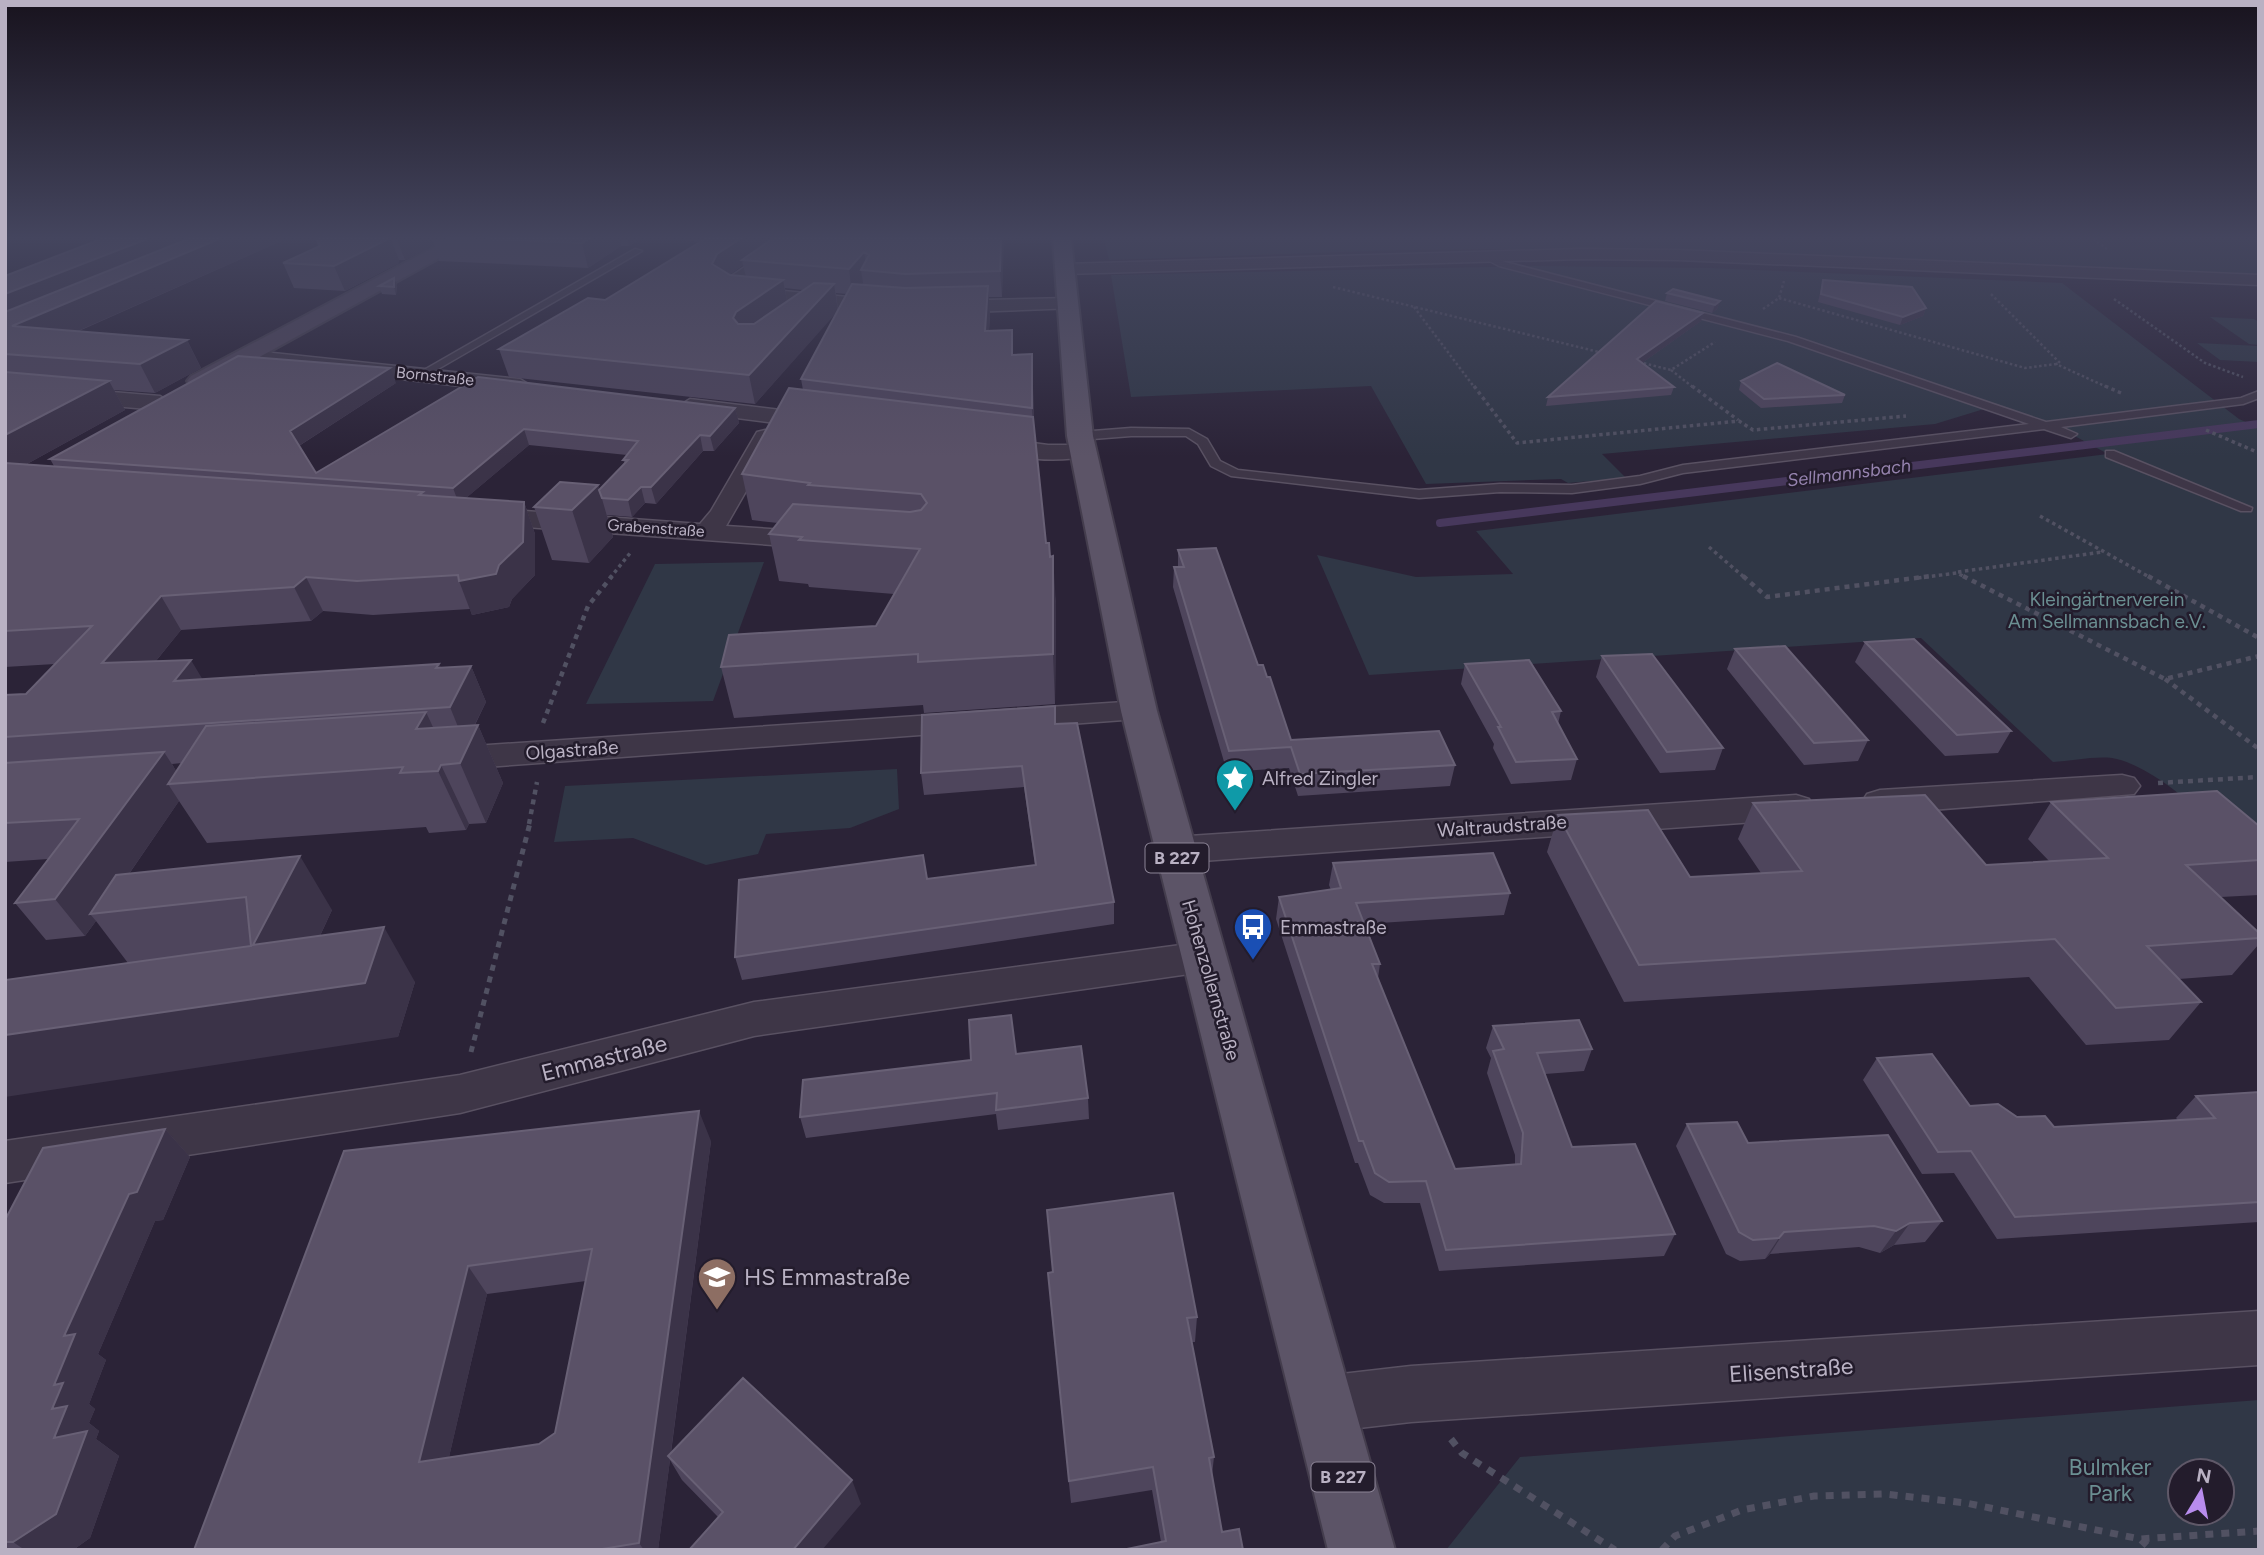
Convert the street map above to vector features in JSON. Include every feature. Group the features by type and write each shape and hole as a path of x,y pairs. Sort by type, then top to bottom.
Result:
{"main road":[{"path":"125,423 328,312"},
{"name":"Hohenzollernstraße","path":"1068,312 1081,443 1139,711 1203,957 1247,1107 1362,1550"}],"street":[{"path":"793,315 798,312"},
{"name":"Bornstraße","path":"245,356 536,387"},
{"path":"5,390 160,403"},
{"path":"673,404 849,426"},
{"path":"707,532 722,514 771,426 783,417"},
{"path":"968,441 1048,452 1081,443"},
{"name":"Grabenstraße","path":"460,514 846,542"},
{"name":"Olgastraße","path":"407,761 1139,711"},
{"name":"Waltraudstraße","path":"1174,850 2122,786"},
{"name":"Emmastraße","path":"5,1162 460,1094 754,1019 1203,957"},
{"name":"Elisenstraße","path":"1324,1404 1411,1394 2259,1338"}],"lane":[{"path":"422,374 532,312"},
{"path":"1691,312 1740,324 1893,372 2071,434"},
{"path":"1081,443 1131,432 1189,433 1203,442 1215,463 1235,473 1419,494 1500,488 1572,489 1640,480 1683,469 2243,401 2259,394"},
{"path":"2110,454 2246,508"}],"path":[{"path":"1416,312 1517,443 1739,421"},
{"path":"1432,312 1603,353"},
{"path":"1671,370 1759,312"},
{"path":"1827,312 2025,368 2056,364 2118,392"},
{"path":"2009,312 2060,363 2056,364"},
{"path":"2132,312 2204,363 2249,378"},
{"path":"1630,360 1671,370 1753,430 1906,416"},
{"path":"2197,426 2259,453"},
{"path":"2040,516 2259,638"},
{"path":"460,1094 538,790 532,753 588,606 652,528"},
{"path":"1709,547 1767,597 2103,552"},
{"path":"1957,573 2165,679 2259,749"},
{"path":"2165,679 2259,656"},
{"path":"2122,786 2259,777"},
{"path":"1411,1394 1462,1453 1615,1550"},
{"path":"1662,1550 1675,1536 1742,1510 1814,1496 1885,1494 1966,1503 2140,1539 2259,1531"},
{"path":"2140,1539 2152,1550"}],"green space":[{"name":"Kleingärtnerverein Am Sellmannsbach e.V.","path":"1117,312 2099,312 2239,419 2259,428 2259,866 2170,787 2131,764 2112,758 2053,762 1921,638 1369,675 1317,555 1416,577 1513,574 1476,531 2108,454 2071,434 1984,409 1935,424 1602,454 1626,478 1568,483 1561,479 1426,484 1371,386 1131,397"},
{"path":"2210,317 2254,319 2259,322 2259,345 2249,344"},
{"path":"2197,343 2259,346 2259,362 2220,360"},
{"path":"764,562 713,701 586,704 655,564"},
{"path":"897,769 899,809 850,828 766,834 758,854 706,865 633,838 554,842 565,786"},
{"name":"Bulmker Park","path":"2259,1400 2259,1550 1446,1550 1520,1457"}],"building":[{"path":"5,312 46,312 12,326 187,340 140,364 5,354"},
{"path":"564,312 737,312 733,318 738,324 754,324 772,312 808,312 749,375 499,349"},
{"path":"837,312 986,312 985,331 1012,330 1012,355 1032,354 1032,408 801,379"},
{"path":"1644,312 1703,313 1637,359 1674,387 1548,397"},
{"path":"1884,312 1917,312 1903,317"},
{"path":"238,356 390,368 290,431 316,473 478,377 735,408 710,436 700,435 651,487 641,487 628,500 602,498 599,490 628,460 623,460 638,441 524,429 453,488 50,459"},
{"path":"1777,363 1845,395 1764,399 1741,381"},
{"path":"5,372 109,381 5,435"},
{"path":"789,388 1033,417 1046,543 1049,543 1050,557 1053,556 1053,654 918,662 918,654 721,667 729,635 876,626 920,549 799,540 802,537 769,534 793,504 910,512 921,510 927,503 921,494 808,485 810,483 742,474"},
{"path":"5,463 423,492 419,495 524,502 523,542 499,565 496,574 459,581 458,575 357,581 306,577 294,587 161,596 102,663 191,660 174,681 439,664 436,668 471,666 450,707 5,737 5,695 26,694 92,626 5,631"},
{"path":"560,482 598,485 572,510 534,507"},
{"path":"1216,548 1258,665 1263,665 1267,677 1270,677 1291,740 1439,731 1455,765 1300,774 1291,747 1229,751 1174,567 1184,567 1178,550"},
{"path":"1914,639 2011,731 1957,735 1865,642"},
{"path":"1785,646 1868,740 1814,743 1735,649"},
{"path":"1652,654 1723,748 1667,752 1602,656"},
{"path":"1529,660 1561,711 1552,712 1577,759 1516,762 1498,727 1501,727 1465,664"},
{"path":"1055,706 1055,724 1077,723 1114,902 735,957 739,880 923,855 927,879 1036,865 1022,766 921,773 922,715"},
{"path":"426,712 416,729 478,725 460,763 441,765 438,771 400,773 403,767 168,784 206,726"},
{"path":"164,752 55,899 15,903 79,819 5,823 5,763"},
{"path":"2217,791 2259,826 2259,860 2186,865 2259,933 2259,938 2147,946 2201,1002 2116,1008 2055,939 1639,965 1558,815 1648,810 1690,877 1802,871 1753,803 1925,795 1986,865 2108,858 2051,802"},
{"path":"1493,853 1510,893 1356,903 1380,964 1372,964 1455,1169 1521,1164 1523,1133 1493,1051 1504,1049 1493,1026 1579,1020 1592,1049 1537,1053 1572,1147 1635,1144 1675,1234 1446,1250 1426,1181 1389,1182 1375,1173 1363,1141 1359,1141 1279,897 1341,888 1333,863"},
{"path":"300,856 253,945 384,927 365,983 5,1035 5,980 251,946 246,897 90,914 116,875"},
{"path":"1011,1015 1016,1054 1081,1046 1088,1098 996,1110 997,1093 800,1117 803,1080 971,1060 969,1020"},
{"path":"1932,1054 1970,1106 1998,1104 2017,1117 2045,1116 2054,1127 2215,1118 2196,1096 2259,1092 2259,1202 2015,1217 1971,1151 1938,1152 1877,1058"},
{"path":"699,1111 639,1543 596,1550 194,1550 344,1151","holes":["592,1249 555,1433 539,1444 419,1462 468,1266"]},
{"path":"1737,1122 1748,1143 1888,1135 1942,1221 1910,1223 1896,1231 1874,1226 1784,1232 1779,1238 1753,1240 1739,1232 1687,1124"},
{"path":"165,1129 137,1192 129,1194 64,1336 75,1334 54,1385 63,1383 52,1409 67,1406 54,1438 87,1431 56,1514 13,1542 5,1542 5,1220 43,1148"},
{"path":"1173,1193 1197,1317 1187,1318 1214,1457 1209,1458 1222,1532 1239,1529 1243,1550 1122,1550 1166,1541 1153,1467 1069,1481 1048,1273 1053,1272 1047,1210"},
{"path":"743,1378 852,1480 793,1550 689,1550 723,1512 668,1456"}],"waterway":[{"name":"Sellmannsbach","path":"1440,523 2259,424"}],"place":[{"name":"Alfred Zingler","path":"1235,812"},
{"name":"Emmastraße","path":"1253,961"},
{"name":"HS Emmastraße","path":"717,1311"}]}
